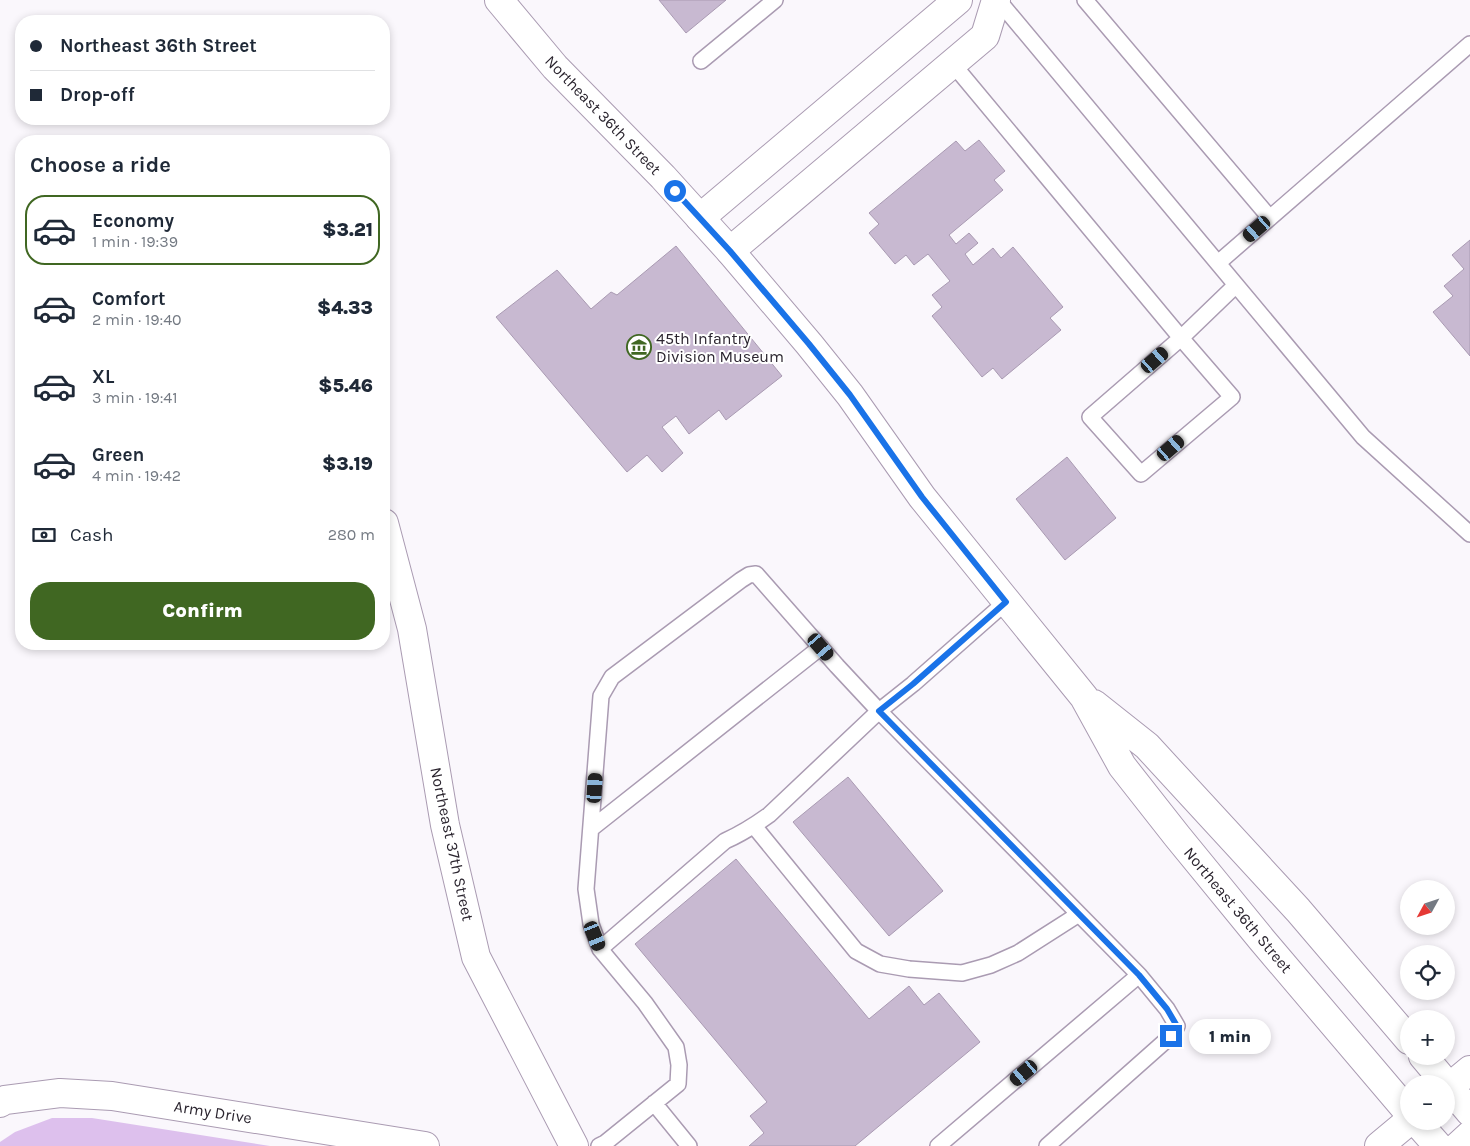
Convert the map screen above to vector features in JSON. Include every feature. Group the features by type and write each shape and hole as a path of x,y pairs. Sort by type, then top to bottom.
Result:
{"main road":[{"name":"Northeast 36th Street","path":"499,0 555,67 663,177 730,251 815,351 850,395 922,497 1084,696 1122,766 1176,836 1400,1102"},
{"path":"700,218 958,0"},
{"path":"730,251 985,36 997,0"},
{"name":"Northeast 37th Street","path":"390,546 412,629 445,825 476,957 574,1146"},
{"name":"Northeast 36th Street","path":"1084,696 1147,746 1298,910 1400,1029"},
{"path":"1434,1065 1446,1075"},
{"path":"1455,1083 1470,1112"},
{"name":"Army Drive","path":"0,1103 5,1100 60,1093 112,1096 425,1146"},
{"path":"1379,1146 1400,1128"},
{"path":"1424,1130 1438,1146"},
{"path":"1458,1146 1470,1135"}],"lane":[{"path":"700,61 775,0"},
{"path":"997,0 1363,437 1470,534"},
{"path":"1085,0 1270,218"},
{"path":"1218,263 1470,44"},
{"path":"952,63 1181,338 1232,397 1141,474 1090,417 1181,338 1236,285"},
{"path":"599,1146 678,1084 680,1065 676,1048 645,1003 600,949 590,924 586,889 601,696 612,677 741,580 749,575 756,574 879,711 1139,975 1167,1009 1177,1026 1171,1036 1047,1146"},
{"path":"600,949 725,841 739,835 770,815 879,711 913,684 1006,602"},
{"path":"592,828 821,647"},
{"path":"754,826 856,951 880,964 909,969 962,973 991,965 1018,953 1079,914"},
{"path":"938,1146 1139,975"},
{"path":"654,1103 689,1146"}],"shaded area":[{"path":"52,1118 92,1118 270,1146 0,1146 0,1142 15,1132"}],"building":[{"path":"659,0 726,0 686,33"},
{"path":"979,140 1005,171 994,180 1003,190 949,235 956,244 969,233 978,243 965,254 973,265 993,248 1001,258 1013,247 1063,307 1050,318 1061,330 1002,379 993,368 982,377 932,316 942,307 932,295 950,281 928,254 914,265 906,255 895,264 869,233 879,224 869,213 956,141 965,151"},
{"path":"1470,240 1470,356 1433,312 1453,296 1444,286 1464,269 1452,255"},
{"name":"45th Infantry Division Museum","path":"676,246 782,376 726,420 719,410 689,434 676,416 662,427 683,453 662,472 647,455 627,472 496,317 557,270 591,309 611,292 617,295"},
{"path":"1067,457 1116,518 1065,560 1016,499"},
{"path":"848,777 943,891 889,936 793,822"},
{"path":"736,859 869,1019 909,986 924,1005 939,993 980,1042 855,1146 749,1146 764,1133 750,1116 767,1102 635,944"}],"place":[{"name":"45th Infantry Division Museum","path":"639,347"}],"route":[{"path":"675,191 730,251 809,344 850,395 922,497 1006,602 913,684 879,711 1139,975 1167,1009 1177,1026 1171,1036"}]}
